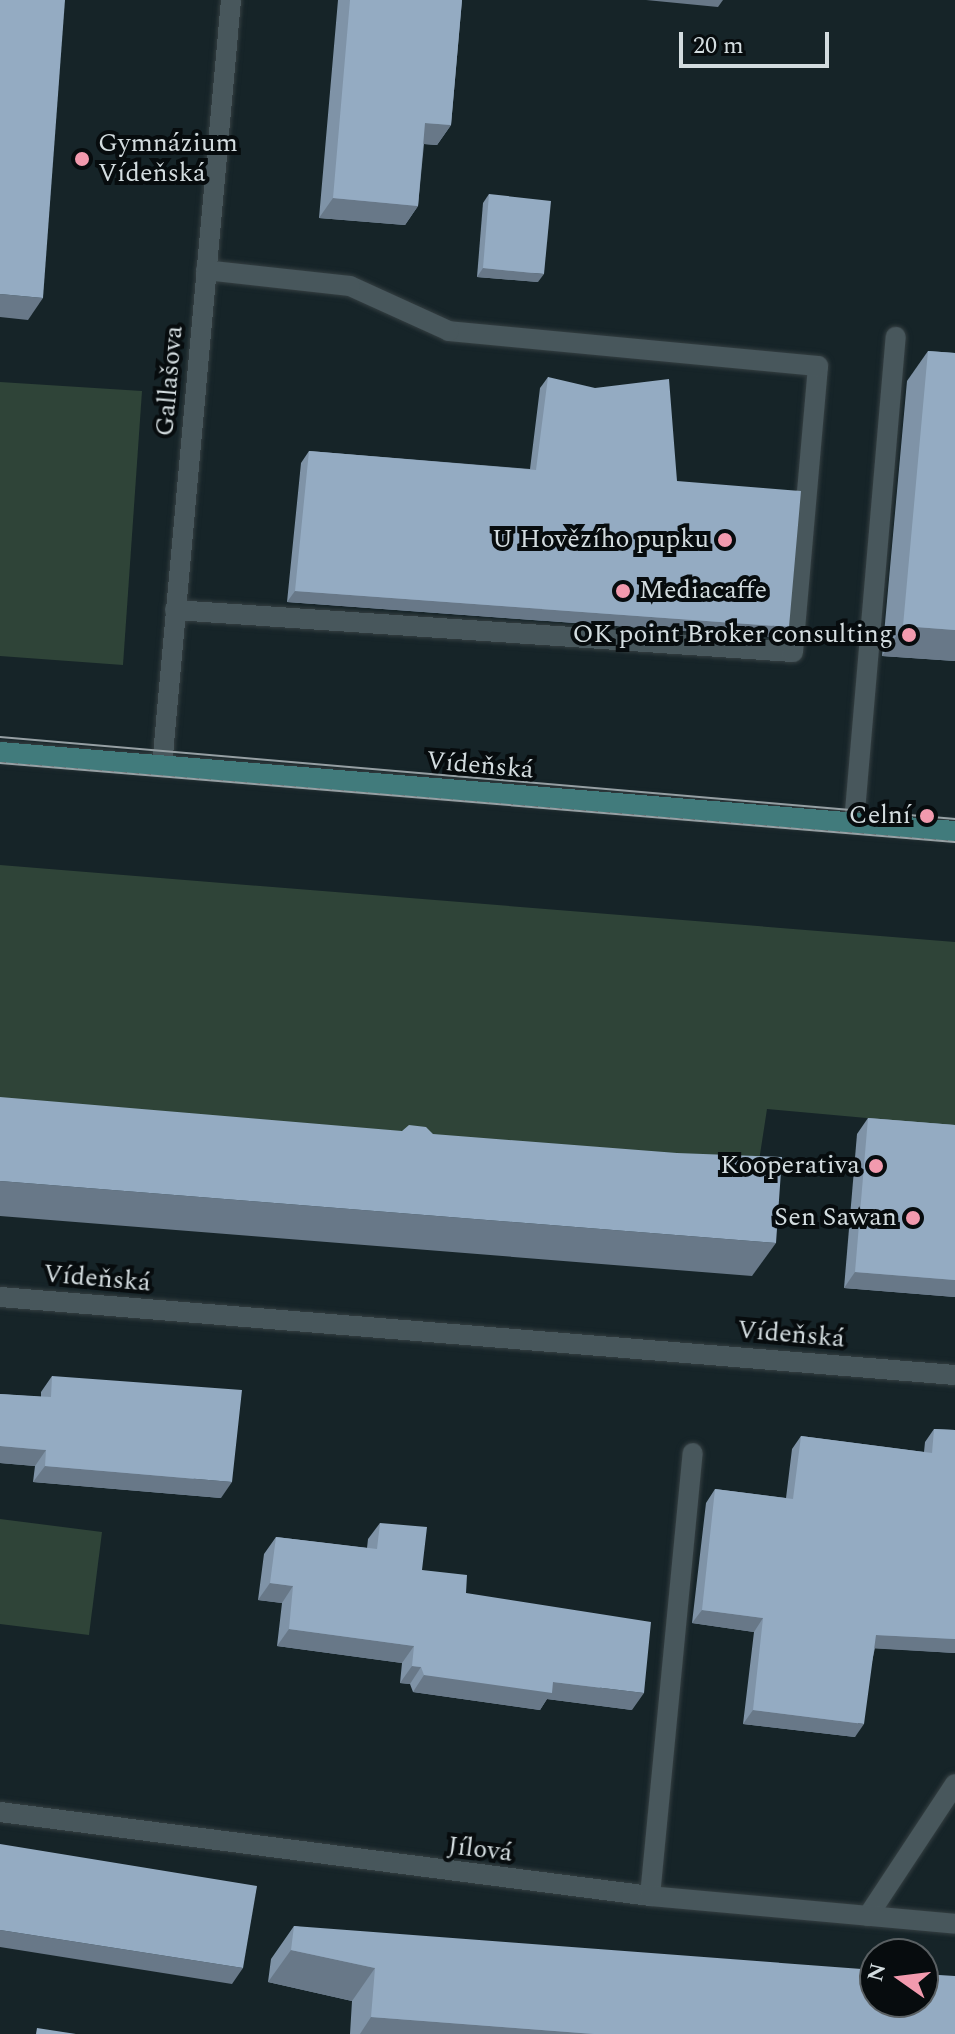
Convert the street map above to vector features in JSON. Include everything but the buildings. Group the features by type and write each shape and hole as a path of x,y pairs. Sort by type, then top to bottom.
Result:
{"main road":[{"name":"Vídeňská","path":"0,752 955,831"}],"street":[{"name":"Gallašova","path":"162,766 231,0"},
{"path":"175,610 793,652 818,366 449,331 350,286 206,270"},
{"path":"854,823 896,337"},
{"name":"Vídeňská","path":"0,1297 955,1375"},
{"path":"650,1896 693,1453"},
{"path":"868,1916 955,1784"},
{"name":"Jílová","path":"0,1812 650,1896 955,1924"}],"green space":[{"path":"0,382 142,391 123,665 0,656"},
{"path":"0,865 955,942 955,1126 767,1109 759,1161 0,1101"},
{"path":"0,1519 102,1532 89,1635 0,1624"}],"tram line":[{"path":"0,737 955,819"},
{"path":"0,763 955,842"}],"place":[{"name":"Gymnázium Vídeňská","path":"82,159"},
{"name":"U Hovězího pupku","path":"725,540"},
{"name":"Mediacaffe","path":"623,591"},
{"name":"OK point Broker consulting","path":"909,635"},
{"name":"Celní","path":"927,816"},
{"name":"Kooperativa","path":"876,1166"},
{"name":"Sen Sawan","path":"913,1218"}]}
